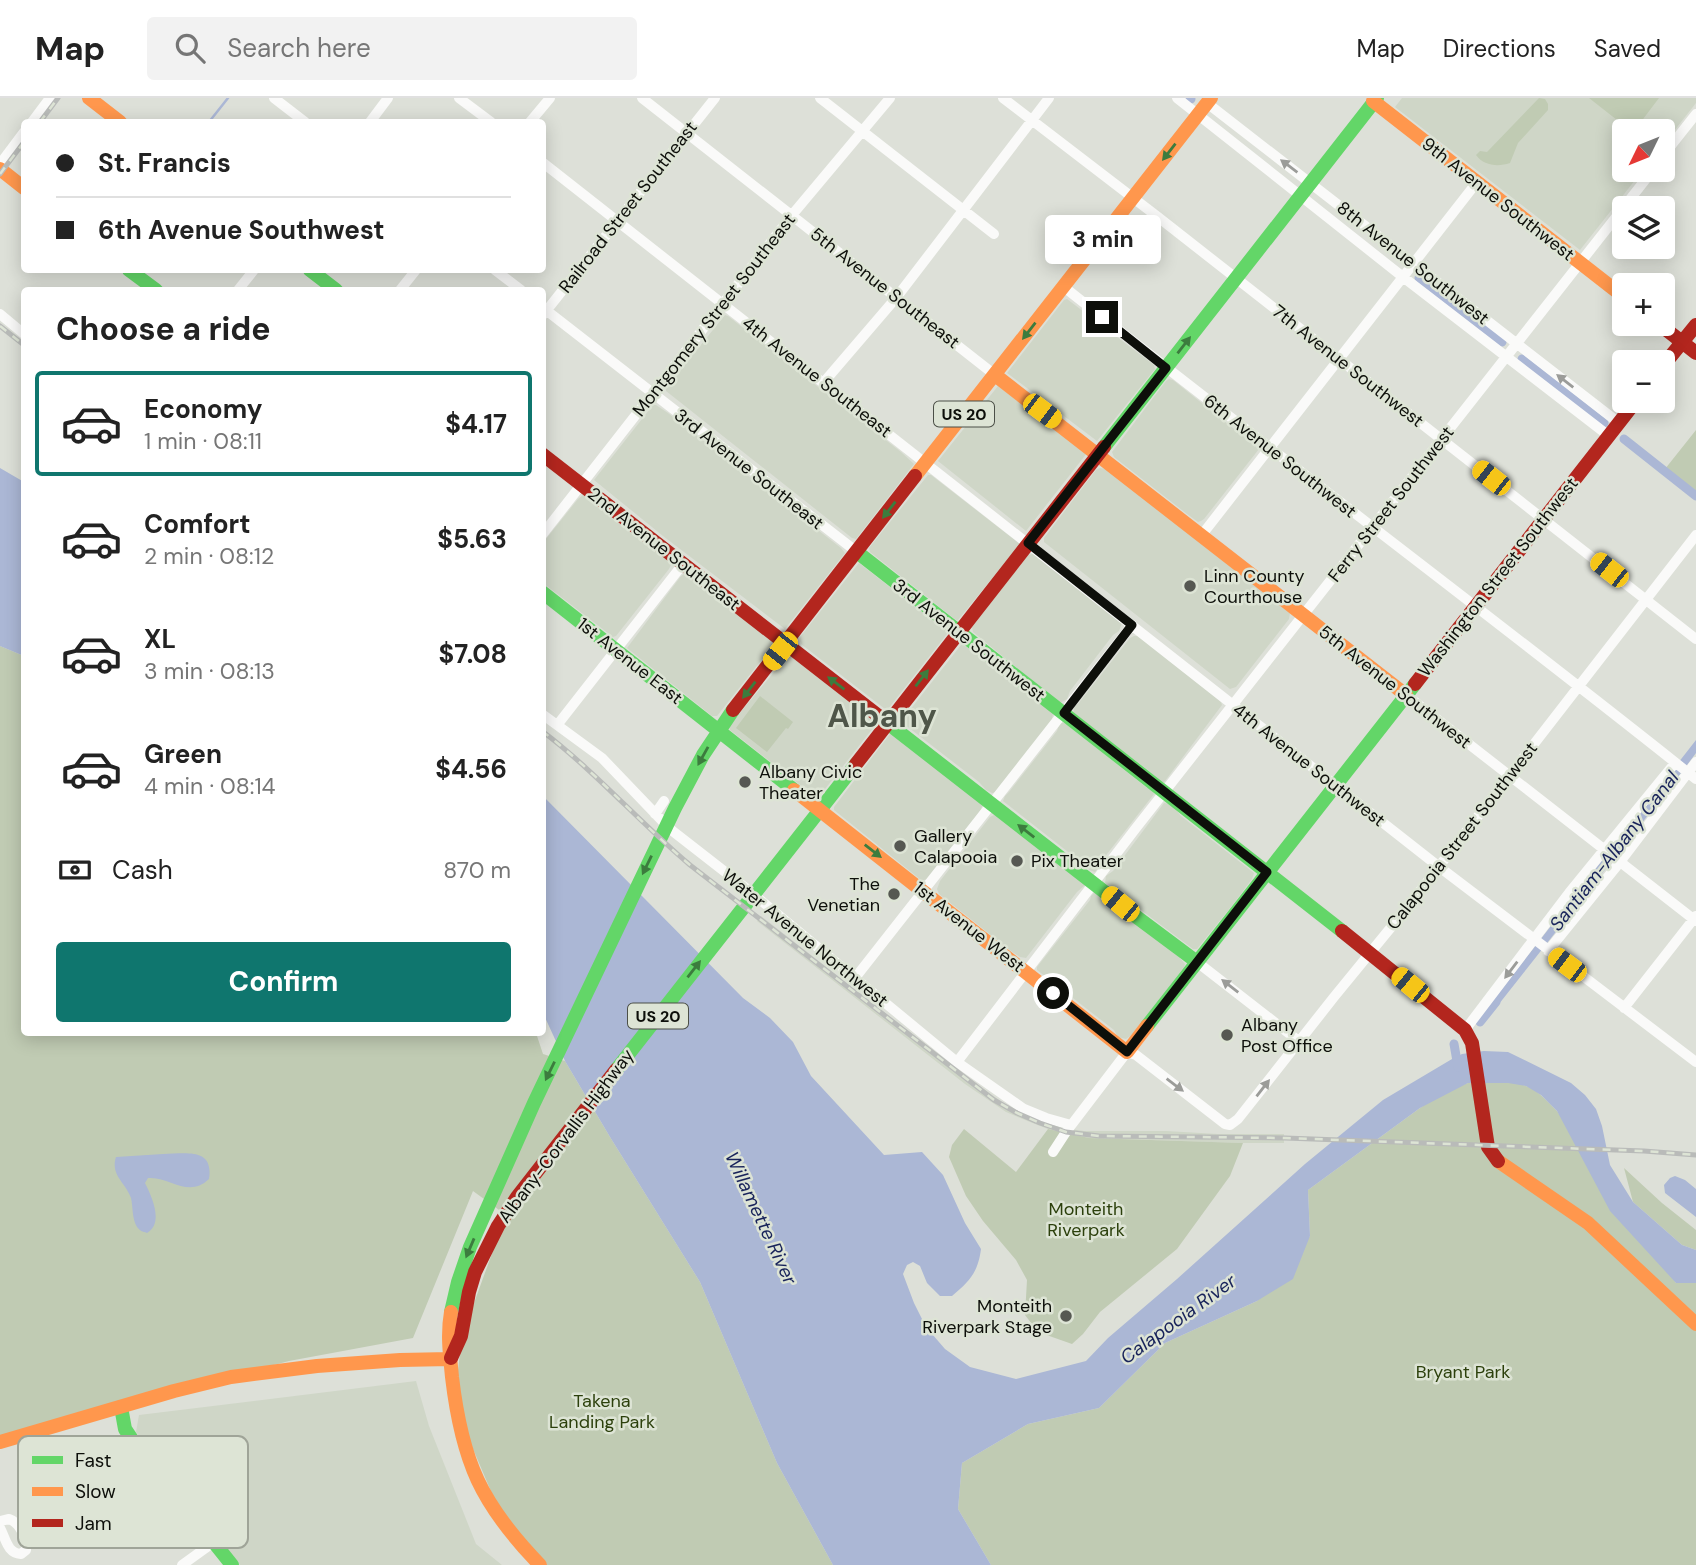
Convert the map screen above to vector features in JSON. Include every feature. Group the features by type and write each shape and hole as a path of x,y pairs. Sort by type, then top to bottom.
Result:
{"main road":[{"path":"89,98 116,119"},
{"name":"US 20","path":"820,809 1301,196 1373,99"},
{"name":"9th Avenue Southwest","path":"1373,99 1612,287"},
{"name":"US 20","path":"718,730 1209,100"},
{"path":"0,167 21,185"},
{"path":"133,273 152,287"},
{"path":"314,273 333,287"},
{"path":"1675,351 1696,324"},
{"path":"1674,336 1696,353"},
{"name":"5th Avenue Southwest","path":"995,375 1406,695"},
{"name":"Washington Street Southwest","path":"1127,1052 1627,413"},
{"name":"2nd Avenue Southeast","path":"546,457 1197,962"},
{"name":"3rd Avenue Southwest","path":"857,552 1370,953 1469,1037"},
{"name":"1st Avenue East","path":"546,595 718,730"},
{"name":"Albany-Corvallis Highway","path":"540,1565 497,1516 471,1468 454,1404 447,1340 450,1317 459,1275 522,1127 688,782 718,730"},
{"name":"1st Avenue West","path":"718,730 1127,1052"},
{"name":"Albany-Corvallis Highway","path":"450,1359 461,1336 475,1272 498,1226 517,1197 820,809"},
{"path":"1469,1037 1486,1143 1495,1159 1513,1174 1588,1223 1696,1324"},
{"path":"21,1436 231,1377 284,1369 450,1359"},
{"path":"121,1407 129,1436"},
{"path":"0,1442 18,1437"},
{"path":"219,1548 232,1565"}],"street":[{"path":"34,119 50,98"},
{"path":"274,98 301,119"},
{"path":"371,119 388,98"},
{"path":"459,98 487,119"},
{"path":"532,119 550,98"},
{"name":"5th Avenue Southeast","path":"642,98 995,375"},
{"name":"Railroad Street Southeast","path":"546,309 715,98"},
{"path":"820,98 994,234"},
{"name":"Montgomery Street Southeast","path":"546,530 792,215 890,98"},
{"name":"7th Avenue Southwest","path":"1003,98 1696,639"},
{"path":"824,382 896,298 1049,98"},
{"name":"8th Avenue Southwest","path":"1177,98 1609,436"},
{"name":"8th Avenue Southwest","path":"1209,100 1619,423"},
{"path":"1675,141 1696,114"},
{"path":"0,167 21,136"},
{"name":"4th Avenue Southeast","path":"546,165 926,463"},
{"name":"Ferry Street Southwest","path":"957,1062 1643,182"},
{"path":"1201,536 1478,183"},
{"path":"240,287 252,273"},
{"path":"402,287 414,273"},
{"path":"499,273 517,287"},
{"name":"6th Avenue Southwest","path":"1064,287 1684,770"},
{"name":"3rd Avenue Southeast","path":"546,313 857,552"},
{"path":"0,314 21,332"},
{"name":"4th Avenue Southwest","path":"926,463 1438,866 1696,1062"},
{"name":"Calapooia Street Southwest","path":"1221,1121 1230,1125 1238,1119 1696,535"},
{"path":"558,724 683,564"},
{"path":"855,978 1132,625"},
{"name":"5th Avenue Southwest","path":"1406,695 1695,919"},
{"name":"Water Avenue Northwest","path":"546,716 602,758 678,836 747,889 957,1062 1024,1109 1071,1125"},
{"path":"1469,1037 1612,856 1684,770 1696,762"},
{"path":"1541,945 1569,893 1612,856 1684,770"},
{"path":"655,814 664,801"},
{"path":"1624,1008 1695,919"},
{"path":"1197,962 1300,1042"},
{"path":"1053,1152 1127,1052"},
{"name":"1st Avenue West","path":"1127,1052 1136,1055 1221,1121"},
{"path":"0,1521 9,1519 18,1524"},
{"path":"0,1528 10,1549 15,1553 21,1554 26,1548"},
{"path":"182,1565 206,1548"}],"shaded area":[{"path":"1402,98 1696,98 1696,103 1675,130 1675,119 1612,119 1612,182 1634,182 1623,196 1612,196 1612,209 1580,250 1395,107"},
{"path":"1067,299 1154,365 1155,369 1097,441 1007,373"},
{"path":"725,315 914,464 856,539 666,391"},
{"path":"1169,379 1259,449 1204,519 1198,522 1114,457 1112,452"},
{"path":"998,386 1087,453 1026,531 938,461"},
{"path":"653,405 668,413 845,553 785,629 594,480"},
{"path":"1100,468 1106,469 1290,613 1289,619 1236,687 1230,689 1044,542 1044,538"},
{"path":"928,475 1020,544 958,620 870,552 869,548"},
{"path":"583,495 672,563 613,637 546,585 546,539"},
{"path":"1033,554 1122,623 1119,631 1113,635 1070,691 1067,699 1060,703 973,632 972,627 1028,555"},
{"path":"859,563 947,634 888,709 801,644 800,640"},
{"path":"684,574 688,574 774,644 717,716 712,716 627,648"},
{"path":"1134,636 1138,636 1222,705 1162,783 1073,713 1075,705"},
{"path":"961,645 1053,713 1052,720 996,792 992,793 902,720"},
{"path":"789,654 877,723 818,798 730,730 729,726"},
{"path":"1062,723 1150,788 1154,794 1095,872 1003,801"},
{"path":"890,734 894,734 982,806 928,879 924,880 834,810"},
{"path":"1164,803 1171,804 1181,816 1254,873 1197,949 1193,949 1105,883 1106,876 1113,871"},
{"path":"994,815 1085,885 1026,958 1011,951 939,894 937,889 940,881"},
{"path":"1098,892 1185,964 1132,1035 1126,1039 1118,1037 1114,1030 1037,970 1091,896"},
{"path":"761,916 966,1076 1003,1103 1029,1116 1084,1131 1284,1134 1284,1143 1088,1138 1048,1129 1006,1112 965,1084 757,921"},
{"path":"416,1381 429,1426 476,1544 502,1565 240,1565 227,1548 248,1548 248,1436 139,1436 136,1432 139,1415"}],"green space":[{"path":"1539,98 1545,99 1548,110 1518,143 1510,163 1492,165 1479,159 1476,155 1480,151 1487,152"},
{"path":"1589,98 1659,98 1643,119 1616,119"},
{"path":"1696,430 1696,494 1665,469"},
{"name":"Takena Landing Park","path":"0,646 21,655 21,1036 537,1036 543,1054 565,1061 700,1282 777,1463 833,1565 540,1565 507,1529 454,1404 462,1336 506,1215 473,1191 413,1338 289,1361 0,1442"},
{"path":"760,696 793,722 767,752 736,728"},
{"name":"Bryant Park","path":"1468,1083 1519,1084 1543,1097 1557,1111 1676,1283 1696,1283 1696,1565 991,1565 958,1509 962,1463 1028,1424 1099,1408 1165,1343 1257,1301 1310,1236 1308,1190 1420,1108 1444,1092"},
{"name":"Monteith Riverpark","path":"964,1129 1016,1172 1048,1129 1089,1138 1243,1143 1230,1176 1177,1249 1100,1312 1072,1344 1038,1332 1025,1315 1027,1280 1016,1260 966,1196 949,1157 952,1145"},
{"path":"1624,1168 1696,1230 1696,1250 1682,1245 1633,1202"}],"water":[{"path":"0,468 21,480 21,655 0,646"},
{"path":"1696,740 1696,753 1675,781 1495,1009 1491,1011 1487,1008"},
{"path":"546,799 743,998 770,1018 793,1042 811,1076 884,1155 922,1152 943,1175 965,1223 981,1249 978,1264 968,1281 952,1296 940,1296 927,1283 920,1266 913,1262 907,1265 903,1274 926,1327 945,1349 970,1367 1016,1379 1086,1361 1108,1338 1305,1164 1383,1100 1462,1054 1484,1051 1508,1052 1571,1083 1585,1095 1596,1109 1610,1165 1633,1202 1682,1245 1696,1250 1696,1283 1676,1283 1610,1211 1557,1111 1541,1095 1526,1086 1508,1083 1468,1083 1420,1108 1308,1190 1310,1236 1293,1279 1257,1301 1165,1343 1099,1408 1028,1424 962,1463 958,1509 991,1565 833,1565 777,1463 700,1282 565,1061 546,1020"},
{"path":"189,1153 202,1157 207,1162 209,1179 201,1185 186,1187 148,1178 145,1183 156,1216 152,1229 147,1233 135,1224 131,1198 115,1169 116,1157"},
{"path":"1675,1176 1696,1189 1696,1217 1665,1193 1664,1185"}],"waterway":[{"path":"211,119 228,98"},
{"name":"Santiam-Albany Canal","path":"1419,278 1502,342"},
{"name":"Santiam-Albany Canal","path":"1522,359 1604,423"},
{"name":"Santiam-Albany Canal","path":"1624,439 1696,496"},
{"name":"Santiam-Albany Canal","path":"1480,1022 1496,1002"},
{"name":"Santiam-Albany Canal","path":"1454,1044 1458,1067"}],"railway":[{"path":"42,119 58,98"},
{"path":"0,174 21,146"},
{"path":"0,326 21,343"},
{"path":"546,734 690,865 994,1100 1040,1123 1066,1132 1099,1136 1285,1138 1696,1155"}],"traffic: fast":[{"path":"1104,447 1377,98"},
{"path":"133,273 152,287"},
{"path":"314,273 332,287"},
{"path":"857,552 1342,931"},
{"path":"546,595 794,790"},
{"path":"1147,1026 1415,684"},
{"path":"451,1312 470,1247 534,1103 675,808 703,755 733,710"},
{"path":"885,721 1197,962"},
{"path":"616,1070 856,764"},
{"path":"121,1407 125,1429 130,1436"},
{"path":"218,1548 232,1565"}],"traffic: slow":[{"path":"89,98 116,119"},
{"path":"915,476 1211,98"},
{"path":"1373,101 1612,288"},
{"path":"0,169 21,186"},
{"path":"995,375 1406,695"},
{"path":"794,790 1127,1052 1147,1026"},
{"path":"1498,1161 1588,1223 1696,1324"},
{"path":"451,1312 449,1337 452,1377 456,1407 469,1458 489,1501 503,1522 540,1565"},
{"path":"20,1436 231,1377 317,1366 450,1359"},
{"path":"0,1442 18,1437"}],"traffic: jam":[{"path":"1675,351 1696,325"},
{"path":"1674,336 1696,353"},
{"path":"1415,684 1627,413"},
{"path":"856,764 1104,447"},
{"path":"546,457 885,721"},
{"path":"733,710 915,476"},
{"path":"1342,931 1465,1030 1472,1043 1488,1147 1498,1161"},
{"path":"451,1358 461,1336 475,1272 498,1226 517,1197 616,1070"}],"place":[{"name":"Linn County Courthouse","path":"1190,586"},
{"name":"Albany Civic Theater","path":"745,782"},
{"name":"Gallery Calapooia","path":"900,846"},
{"name":"Pix Theater","path":"1017,861"},
{"name":"The Venetian","path":"894,894"},
{"name":"Albany Post Office","path":"1227,1035"},
{"name":"Monteith Riverpark Stage","path":"1066,1316"}],"district":[{"name":"Albany","path":"882,716"}],"route":[{"path":"1053,993 1127,1052 1267,872 1064,713 1132,625 1028,543 1166,368 1102,317"}],"water label":[{"name":"Willamette River","path":"761,1218"},
{"name":"Calapooia River","path":"1178,1319"}]}
